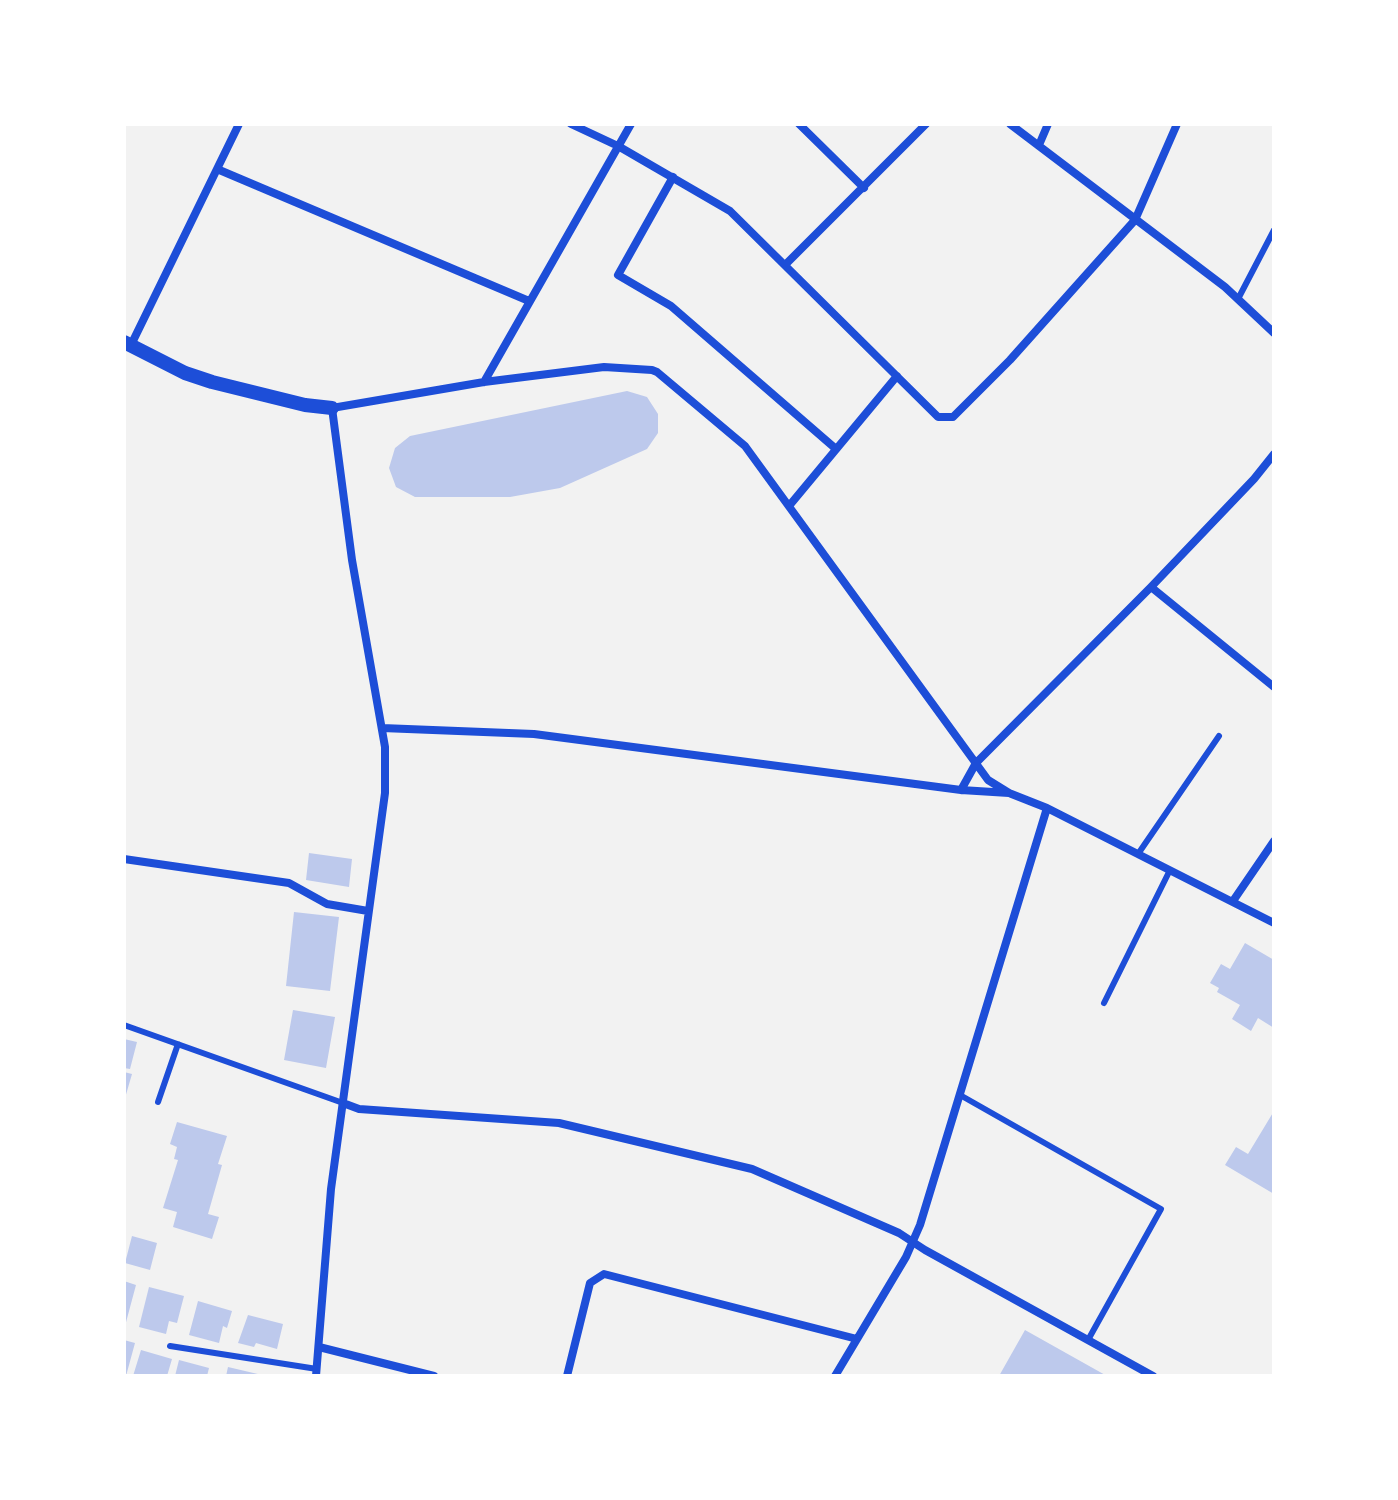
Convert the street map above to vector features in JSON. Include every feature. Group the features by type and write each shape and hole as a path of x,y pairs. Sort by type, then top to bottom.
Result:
{"street":[{"path":"239,124 127,343 185,373 212,382 305,405 332,408 484,382 604,367 652,370 745,446 988,780 1274,923"},
{"path":"571,124 618,146 730,211 938,417 953,417 1010,360 1135,220 1177,124"},
{"path":"484,382 631,124"},
{"path":"799,124 864,188"},
{"path":"785,265 926,124"},
{"path":"1010,124 1238,299 1274,333"},
{"path":"1039,145 1048,124"},
{"path":"217,169 529,301"},
{"path":"673,177 618,275 671,306 836,449"},
{"path":"789,506 897,376"},
{"path":"316,1372 331,1189 385,793 385,747 352,560 332,408"},
{"path":"961,790 976,763 1151,587 1274,454"},
{"path":"1151,587 1274,687"},
{"path":"382,728 534,734 961,790 1009,793"},
{"path":"835,1376 913,1242 1047,808"},
{"path":"1233,901 1274,841"},
{"path":"124,859 289,883 327,904 368,911"},
{"path":"343,1103 359,1109 559,1123 752,1169 899,1233 1153,1376"},
{"path":"567,1376 590,1283 604,1274 857,1339"},
{"path":"319,1347 434,1376"}],"lane":[{"path":"1238,299 1274,230"},
{"path":"1138,854 1219,736"},
{"path":"1104,1003 1170,870"},
{"path":"124,1025 343,1103"},
{"path":"158,1102 178,1044"},
{"path":"960,1095 1161,1209 1088,1340"},
{"path":"170,1346 316,1372"}],"building":[{"path":"627,391 647,397 658,414 658,433 647,449 560,488 510,497 415,497 396,487 389,468 395,448 410,436"},
{"path":"309,853 352,859 349,887 306,880"},
{"path":"294,912 339,917 330,991 286,986"},
{"path":"1245,943 1274,960 1274,1028 1258,1018 1251,1031 1232,1019 1240,1005 1217,992 1219,988 1210,983 1221,964 1230,969"},
{"path":"293,1010 335,1017 326,1068 284,1060"},
{"path":"124,1039 137,1042 130,1069 124,1068"},
{"path":"124,1072 132,1074 125,1098 124,1098"},
{"path":"1274,1111 1274,1194 1225,1165 1236,1147 1248,1154"},
{"path":"177,1122 227,1136 208,1214 219,1217 212,1239 173,1227 177,1212 163,1208 178,1160 174,1159 177,1147 170,1144"},
{"path":"132,1236 157,1243 150,1270 125,1263"},
{"path":"124,1281 136,1285 125,1326 124,1326"},
{"path":"149,1287 184,1296 177,1323 169,1321 166,1334 139,1327"},
{"path":"198,1301 232,1311 227,1328 223,1326 219,1343 189,1335"},
{"path":"248,1315 283,1324 277,1349 256,1343 254,1347 238,1343"},
{"path":"1025,1330 1107,1376 999,1376"},
{"path":"124,1340 135,1343 126,1376 124,1376"},
{"path":"141,1350 172,1359 167,1376 133,1376"},
{"path":"179,1360 209,1368 207,1376 175,1376"},
{"path":"228,1367 262,1375 262,1376 226,1376"}]}
